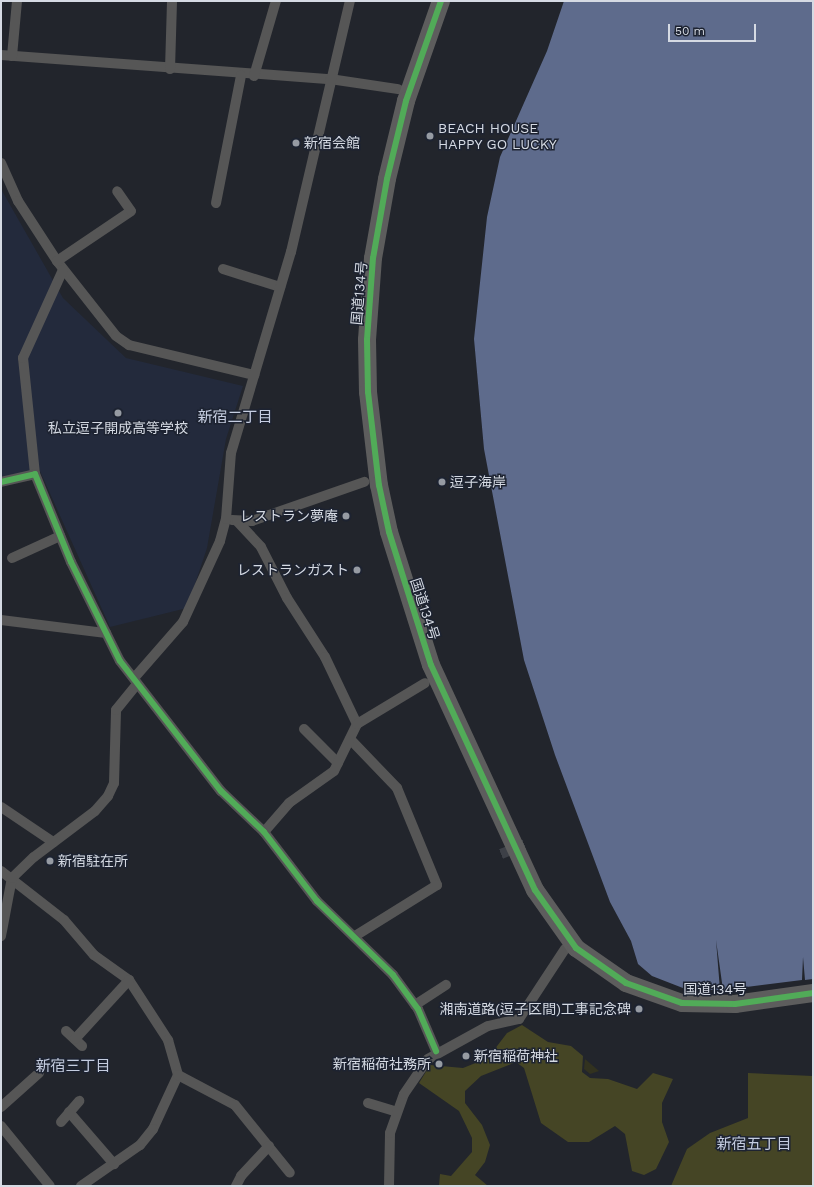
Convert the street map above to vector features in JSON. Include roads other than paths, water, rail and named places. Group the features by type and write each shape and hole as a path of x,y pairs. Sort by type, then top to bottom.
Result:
{"highway":[{"name":"国道134号","path":"441,1 406,101 387,179 373,258 367,340 369,400 379,485 389,532 431,665 535,890 549,914 580,952 606,972 643,992 682,1003 735,1004 813,993"}],"street":[{"path":"12,56 17,1"},
{"path":"170,69 172,1"},
{"path":"254,76 276,1"},
{"path":"1,936 12,878 53,842 95,811 108,796 114,783 116,710 136,681 176,634 192,608 226,519 231,453 280,287 316,151 330,79 350,1"},
{"path":"1,54 254,76 330,79 398,89"},
{"path":"216,203 241,75"},
{"path":"1,163 18,201 57,261 116,336 129,345 254,375"},
{"path":"57,261 131,211 117,191"},
{"path":"223,269 280,287"},
{"path":"63,270 23,358 35,474 60,536 106,633 120,661 221,791 264,832 317,902 355,936 393,974 415,1005 436,1051"},
{"path":"1,482 35,474"},
{"path":"226,519 252,521 364,482"},
{"path":"237,521 261,547 287,598 325,657 357,724"},
{"path":"12,558 60,536"},
{"path":"1,620 106,633"},
{"path":"264,832 289,803 334,771 357,724 425,683"},
{"path":"304,729 338,763"},
{"path":"350,739 397,788 437,885 355,936"},
{"path":"1,807 53,842"},
{"path":"1,871 12,878 64,920 94,955 129,980 168,1040 178,1075 153,1129 140,1145 81,1186"},
{"path":"389,1186 388,1150 397,1112 404,1094 436,1051 488,1026 518,1019 565,949"},
{"path":"66,1031 79,1042 129,980"},
{"path":"415,1005 446,985"},
{"path":"1,1107 39,1073"},
{"path":"178,1075 235,1105 290,1173"},
{"path":"61,1122 79,1101"},
{"path":"368,1103 397,1112"},
{"path":"70,1112 114,1164"},
{"path":"1,1126 50,1186"},
{"path":"236,1186 241,1176 269,1146"}],"tunnel":[{"path":"501,854 528,843"}],"place":[{"name":"BEACH HOUSE HAPPY GO LUCKY","path":"430,136"},
{"name":"新宿会館","path":"296,143"},
{"name":"私立逗子開成高等学校","path":"118,413"},
{"name":"逗子海岸","path":"442,482"},
{"name":"レストラン夢庵","path":"346,516"},
{"name":"レストランガスト","path":"357,570"},
{"name":"新宿駐在所","path":"50,861"},
{"name":"湘南道路(逗子区間)工事記念碑","path":"639,1009"},
{"name":"新宿稲荷神社","path":"466,1056"},
{"name":"新宿稲荷社務所","path":"439,1064"}],"district":[{"name":"新宿二丁目","path":"235,418"},
{"name":"新宿三丁目","path":"73,1067"},
{"name":"新宿五丁目","path":"754,1145"}]}
